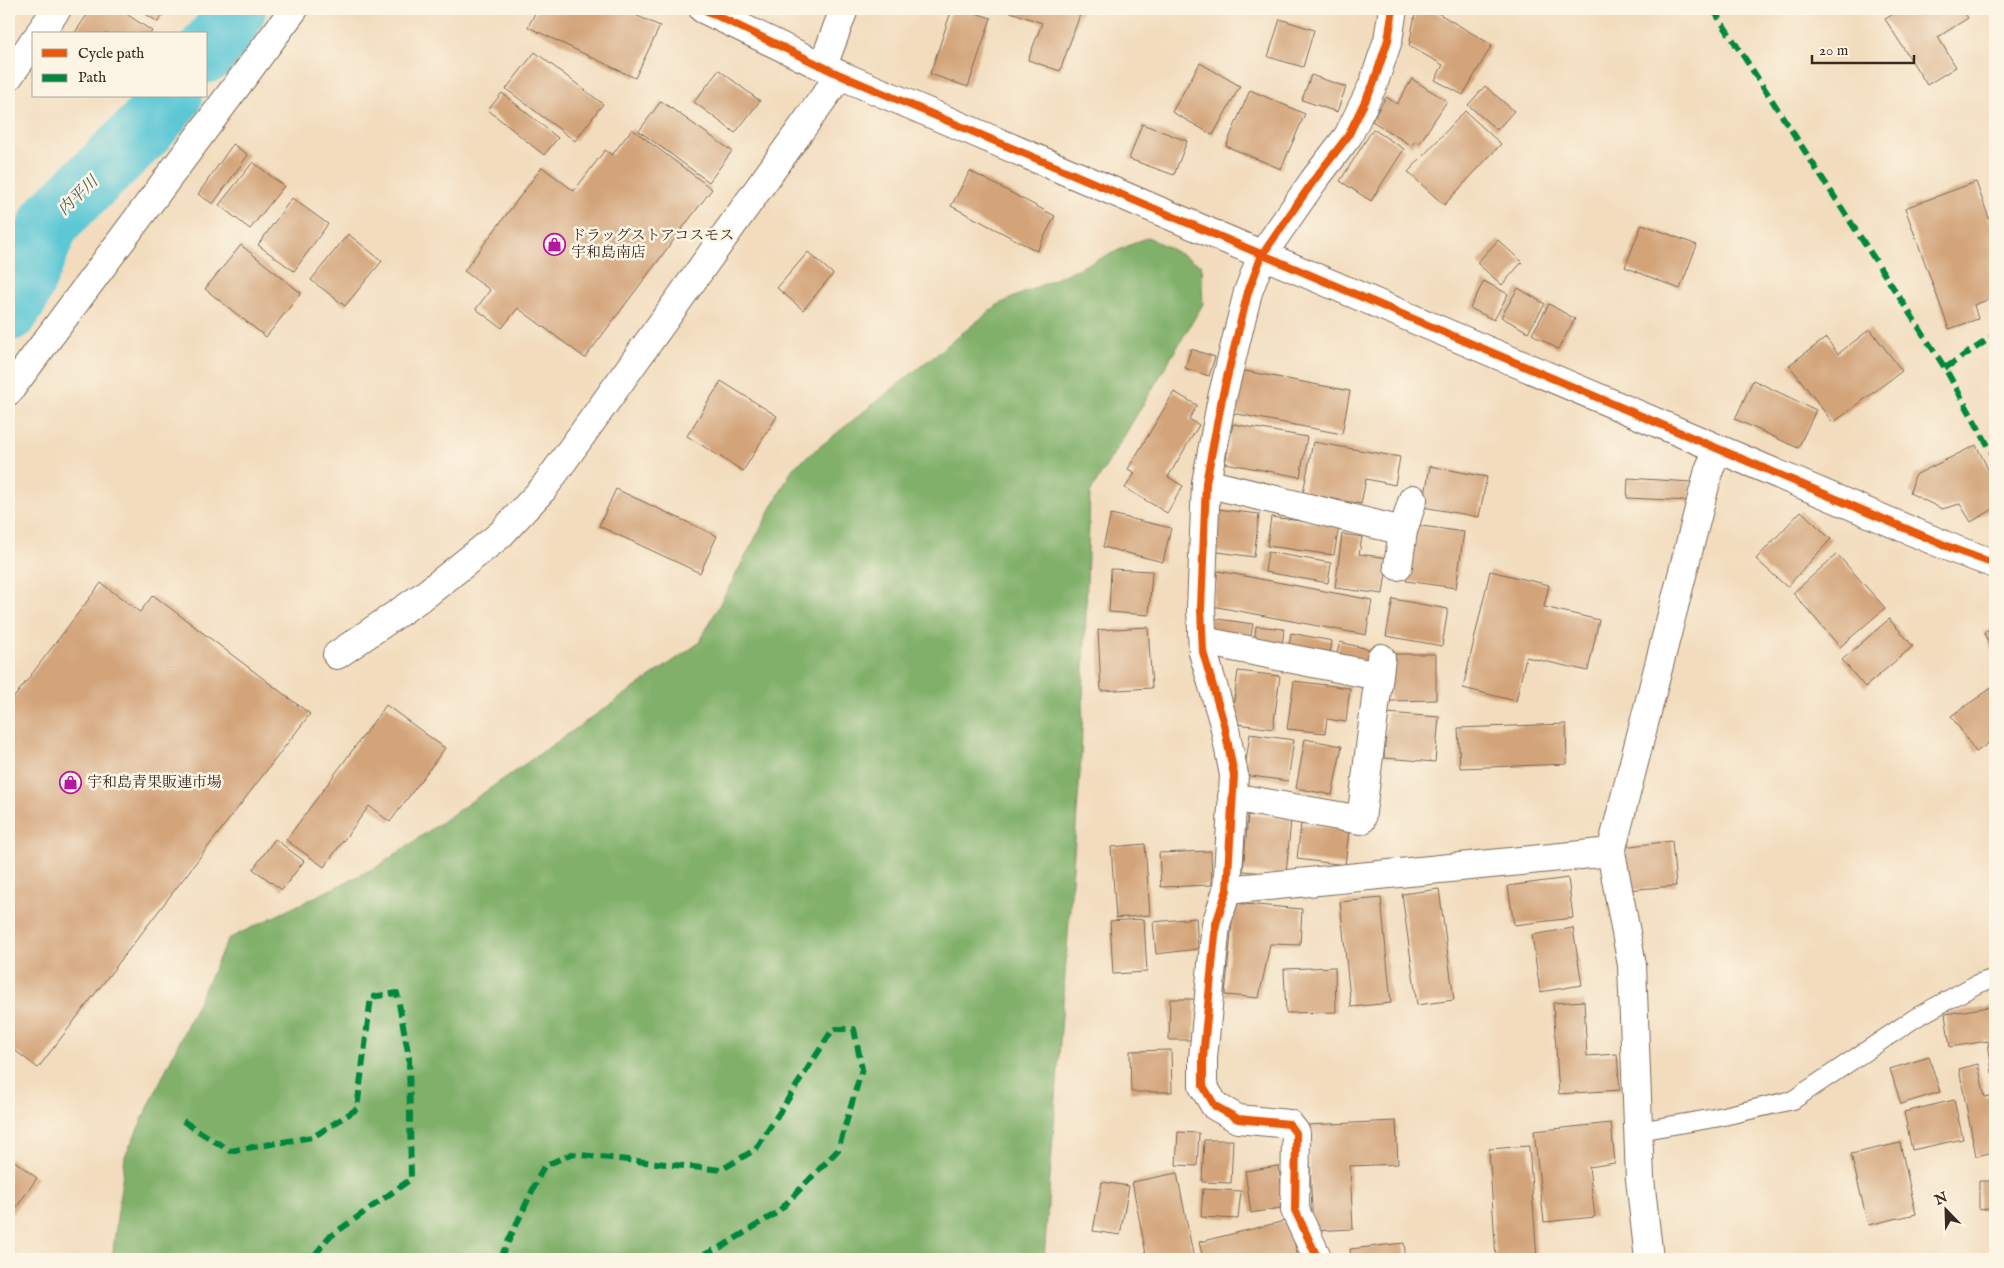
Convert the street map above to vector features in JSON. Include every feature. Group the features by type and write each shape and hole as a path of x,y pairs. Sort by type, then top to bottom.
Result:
{"street":[{"path":"40,32 57,9"},
{"path":"9,391 294,9"},
{"path":"703,9 832,71 1956,550 1995,564"},
{"path":"337,655 426,594 500,535 543,489 832,71 844,9"},
{"path":"1318,1259 1295,1210 1296,1133 1288,1124 1238,1119 1215,1106 1203,1086 1203,1058 1216,924 1227,890 1234,775 1226,732 1203,652 1201,609 1206,483 1222,398 1248,292 1262,255 1314,180 1348,136 1373,85 1388,40 1393,9"},
{"path":"9,76 32,44"},
{"path":"1650,1259 1640,1179 1632,965 1611,852 1709,470 1718,449"},
{"path":"1206,483 1403,531"},
{"path":"1398,566 1403,531 1413,499"},
{"path":"1203,641 1380,667 1361,820 1232,797"},
{"path":"1227,890 1611,852"}],"lane":[{"path":"1638,1131 1715,1118 1793,1100 1915,1018 1977,984 1995,978"}],"green space":[{"path":"1148,237 1201,265 1203,304 1090,493 1081,759 1044,1259 112,1259 125,1156 228,939 377,867 699,643 793,468 999,304"}],"building":[{"path":"91,9 119,9 152,31 151,32 75,32"},
{"path":"138,9 167,9 158,22"},
{"path":"537,9 622,9 660,26 635,78 528,27"},
{"path":"952,9 963,9 991,18 968,87 930,74"},
{"path":"1002,9 1082,9 1060,71 1028,60 1042,23"},
{"path":"1416,9 1431,9 1492,45 1463,95 1435,80 1443,65 1409,46"},
{"path":"1902,9 1962,9 1968,18 1938,37 1956,67 1927,85 1885,19"},
{"path":"1280,19 1314,30 1303,67 1268,57"},
{"path":"535,52 603,104 575,141 506,89"},
{"path":"1200,63 1240,86 1213,135 1172,112"},
{"path":"719,70 760,101 735,133 694,102"},
{"path":"1311,75 1346,87 1337,112 1302,100"},
{"path":"1412,79 1447,101 1419,144 1415,141 1412,146 1372,121 1386,97 1397,104"},
{"path":"1485,86 1514,111 1497,130 1468,105"},
{"path":"1250,90 1305,114 1281,169 1226,146"},
{"path":"502,93 558,138 544,155 488,110"},
{"path":"661,101 732,151 709,182 639,131"},
{"path":"1465,111 1501,144 1444,205 1408,172"},
{"path":"1142,124 1187,141 1174,175 1129,159"},
{"path":"632,129 712,189 585,358 518,308 502,328 476,309 490,290 464,271 542,167 574,191 605,150 612,155"},
{"path":"1373,129 1404,149 1371,201 1340,181"},
{"path":"233,144 248,155 213,204 198,194"},
{"path":"253,162 284,186 250,229 219,205"},
{"path":"970,171 1055,216 1037,251 951,206"},
{"path":"1976,182 1995,235 1995,297 1974,305 1978,319 1949,329 1905,208"},
{"path":"292,198 328,224 294,271 258,245"},
{"path":"1642,224 1697,245 1680,289 1625,267"},
{"path":"348,234 382,261 345,306 311,280"},
{"path":"1498,240 1522,262 1502,285 1477,263"},
{"path":"241,245 301,293 266,337 205,289"},
{"path":"808,252 833,274 803,310 777,288"},
{"path":"1484,281 1508,294 1494,320 1470,308"},
{"path":"1518,288 1545,304 1528,332 1501,317"},
{"path":"1549,304 1575,319 1558,349 1532,334"},
{"path":"1870,329 1902,371 1833,423 1789,365 1826,338 1838,354"},
{"path":"1191,349 1215,357 1209,376 1185,368"},
{"path":"1240,370 1350,391 1342,434 1232,413"},
{"path":"1753,380 1816,410 1798,448 1735,419"},
{"path":"721,381 777,416 743,471 687,436"},
{"path":"1174,392 1197,405 1189,419 1199,425 1168,477 1183,486 1167,513 1125,488 1135,473 1128,469"},
{"path":"1233,424 1307,437 1300,477 1225,463"},
{"path":"1313,442 1400,457 1395,485 1366,479 1361,504 1303,493"},
{"path":"1976,445 1995,483 1995,508 1971,522 1960,504 1942,509 1910,493 1915,475"},
{"path":"1430,466 1487,477 1479,517 1423,507"},
{"path":"1628,478 1691,482 1690,501 1627,498"},
{"path":"616,489 717,536 700,573 599,526"},
{"path":"1217,509 1259,514 1254,557 1211,551"},
{"path":"1801,511 1831,539 1787,587 1756,559"},
{"path":"1111,514 1171,528 1163,562 1103,547"},
{"path":"1271,517 1339,526 1334,555 1267,546"},
{"path":"1415,525 1464,532 1456,588 1406,581"},
{"path":"1342,534 1362,537 1359,554 1388,558 1383,594 1335,588"},
{"path":"1268,552 1331,563 1328,583 1265,572"},
{"path":"1837,554 1885,608 1840,647 1793,593"},
{"path":"1111,569 1152,571 1149,615 1109,612"},
{"path":"1218,571 1372,600 1366,635 1212,606"},
{"path":"1490,571 1549,585 1544,607 1599,620 1588,671 1526,657 1516,701 1463,688"},
{"path":"101,583 140,612 153,595 310,714 38,1068 9,1046 9,704"},
{"path":"1393,599 1448,609 1442,646 1386,636"},
{"path":"1211,618 1253,624 1250,641 1209,636"},
{"path":"1889,619 1913,646 1865,687 1842,660"},
{"path":"1256,626 1284,629 1282,647 1254,644"},
{"path":"1148,627 1152,688 1101,691 1098,630"},
{"path":"1995,627 1995,660 1984,632"},
{"path":"1291,633 1332,641 1329,660 1288,653"},
{"path":"1340,642 1372,650 1368,669 1335,661"},
{"path":"1389,654 1436,654 1436,700 1390,701"},
{"path":"1238,671 1280,676 1273,729 1231,723"},
{"path":"1294,681 1350,688 1346,722 1327,719 1325,733 1287,729"},
{"path":"1993,687 1995,690 1995,739 1976,752 1951,716"},
{"path":"386,705 445,748 390,822 369,806 324,867 286,840"},
{"path":"1387,713 1439,717 1435,762 1384,758"},
{"path":"1566,724 1567,764 1460,768 1458,728"},
{"path":"1250,734 1294,740 1288,781 1244,775"},
{"path":"1305,739 1342,746 1332,795 1296,788"},
{"path":"1248,815 1291,819 1286,875 1243,871"},
{"path":"1301,824 1349,830 1345,865 1297,859"},
{"path":"275,839 304,861 282,890 253,869"},
{"path":"1672,841 1676,886 1626,890 1622,847"},
{"path":"1145,844 1150,915 1116,918 1111,847"},
{"path":"1211,851 1212,885 1161,887 1159,853"},
{"path":"1568,878 1573,918 1514,925 1508,886"},
{"path":"1439,889 1454,1000 1417,1005 1402,894"},
{"path":"1381,898 1391,1003 1351,1007 1340,902"},
{"path":"1234,903 1302,909 1300,945 1270,944 1259,998 1225,995"},
{"path":"1196,918 1198,949 1156,954 1153,922"},
{"path":"1144,919 1147,972 1113,974 1110,921"},
{"path":"1573,928 1582,985 1540,992 1532,935"},
{"path":"1335,967 1336,1012 1286,1013 1284,969"},
{"path":"1170,999 1195,999 1194,1040 1169,1040"},
{"path":"1584,1001 1587,1056 1617,1054 1620,1090 1559,1094 1553,1003"},
{"path":"1995,1006 1995,1073 1992,1073 1988,1041 1950,1047 1945,1014"},
{"path":"1171,1050 1172,1092 1131,1092 1130,1051"},
{"path":"1929,1057 1940,1092 1901,1104 1890,1069"},
{"path":"1978,1064 1985,1097 1995,1095 1995,1152 1976,1156 1959,1069"},
{"path":"1954,1100 1963,1139 1912,1150 1904,1112"},
{"path":"1396,1121 1398,1164 1350,1166 1353,1229 1313,1231 1308,1125"},
{"path":"1611,1123 1615,1163 1589,1167 1595,1217 1544,1222 1534,1131"},
{"path":"1178,1132 1199,1133 1197,1166 1176,1165"},
{"path":"1204,1140 1233,1140 1231,1183 1202,1182"},
{"path":"1900,1143 1916,1214 1868,1225 1851,1154"},
{"path":"1529,1146 1537,1259 1496,1259 1489,1149"},
{"path":"9,1157 37,1178 9,1218"},
{"path":"1278,1166 1286,1207 1251,1213 1245,1171"},
{"path":"1177,1173 1194,1259 1147,1259 1132,1182"},
{"path":"1979,1181 1995,1181 1995,1208 1979,1210"},
{"path":"1102,1182 1129,1186 1120,1235 1093,1231"},
{"path":"1203,1189 1241,1191 1238,1219 1201,1217"},
{"path":"1289,1220 1298,1257 1288,1259 1203,1259 1199,1242"},
{"path":"1404,1243 1406,1259 1351,1259 1350,1249"}],"waterway":[{"name":"内平川","path":"208,51 223,32 236,9"},
{"name":"内平川","path":"9,311 18,297 51,220 145,129 170,98"}],"marked path":[{"path":"1713,9 1945,368 1995,458"},
{"path":"1945,368 1995,335"},
{"path":"183,1121 230,1151 313,1137 357,1109 371,997 397,993 409,1057 411,1179 328,1238 312,1259"},
{"path":"500,1259 544,1166 572,1154 721,1170 756,1149 833,1029 854,1029 862,1069 838,1150 778,1212 723,1246 695,1259"}],"cycle path":[{"path":"703,9 840,75 1956,550 1995,564"},
{"path":"1318,1259 1295,1210 1296,1133 1289,1124 1238,1119 1215,1106 1203,1086 1203,1058 1216,924 1227,890 1234,775 1224,724 1203,652 1201,609 1206,483 1222,398 1248,292 1262,255 1314,180 1348,136 1373,85 1388,40 1393,9"}],"place":[{"name":"ドラッグストアコスモス 宇和島南店","path":"555,244"},
{"name":"宇和島青果販連市場","path":"71,782"}]}
